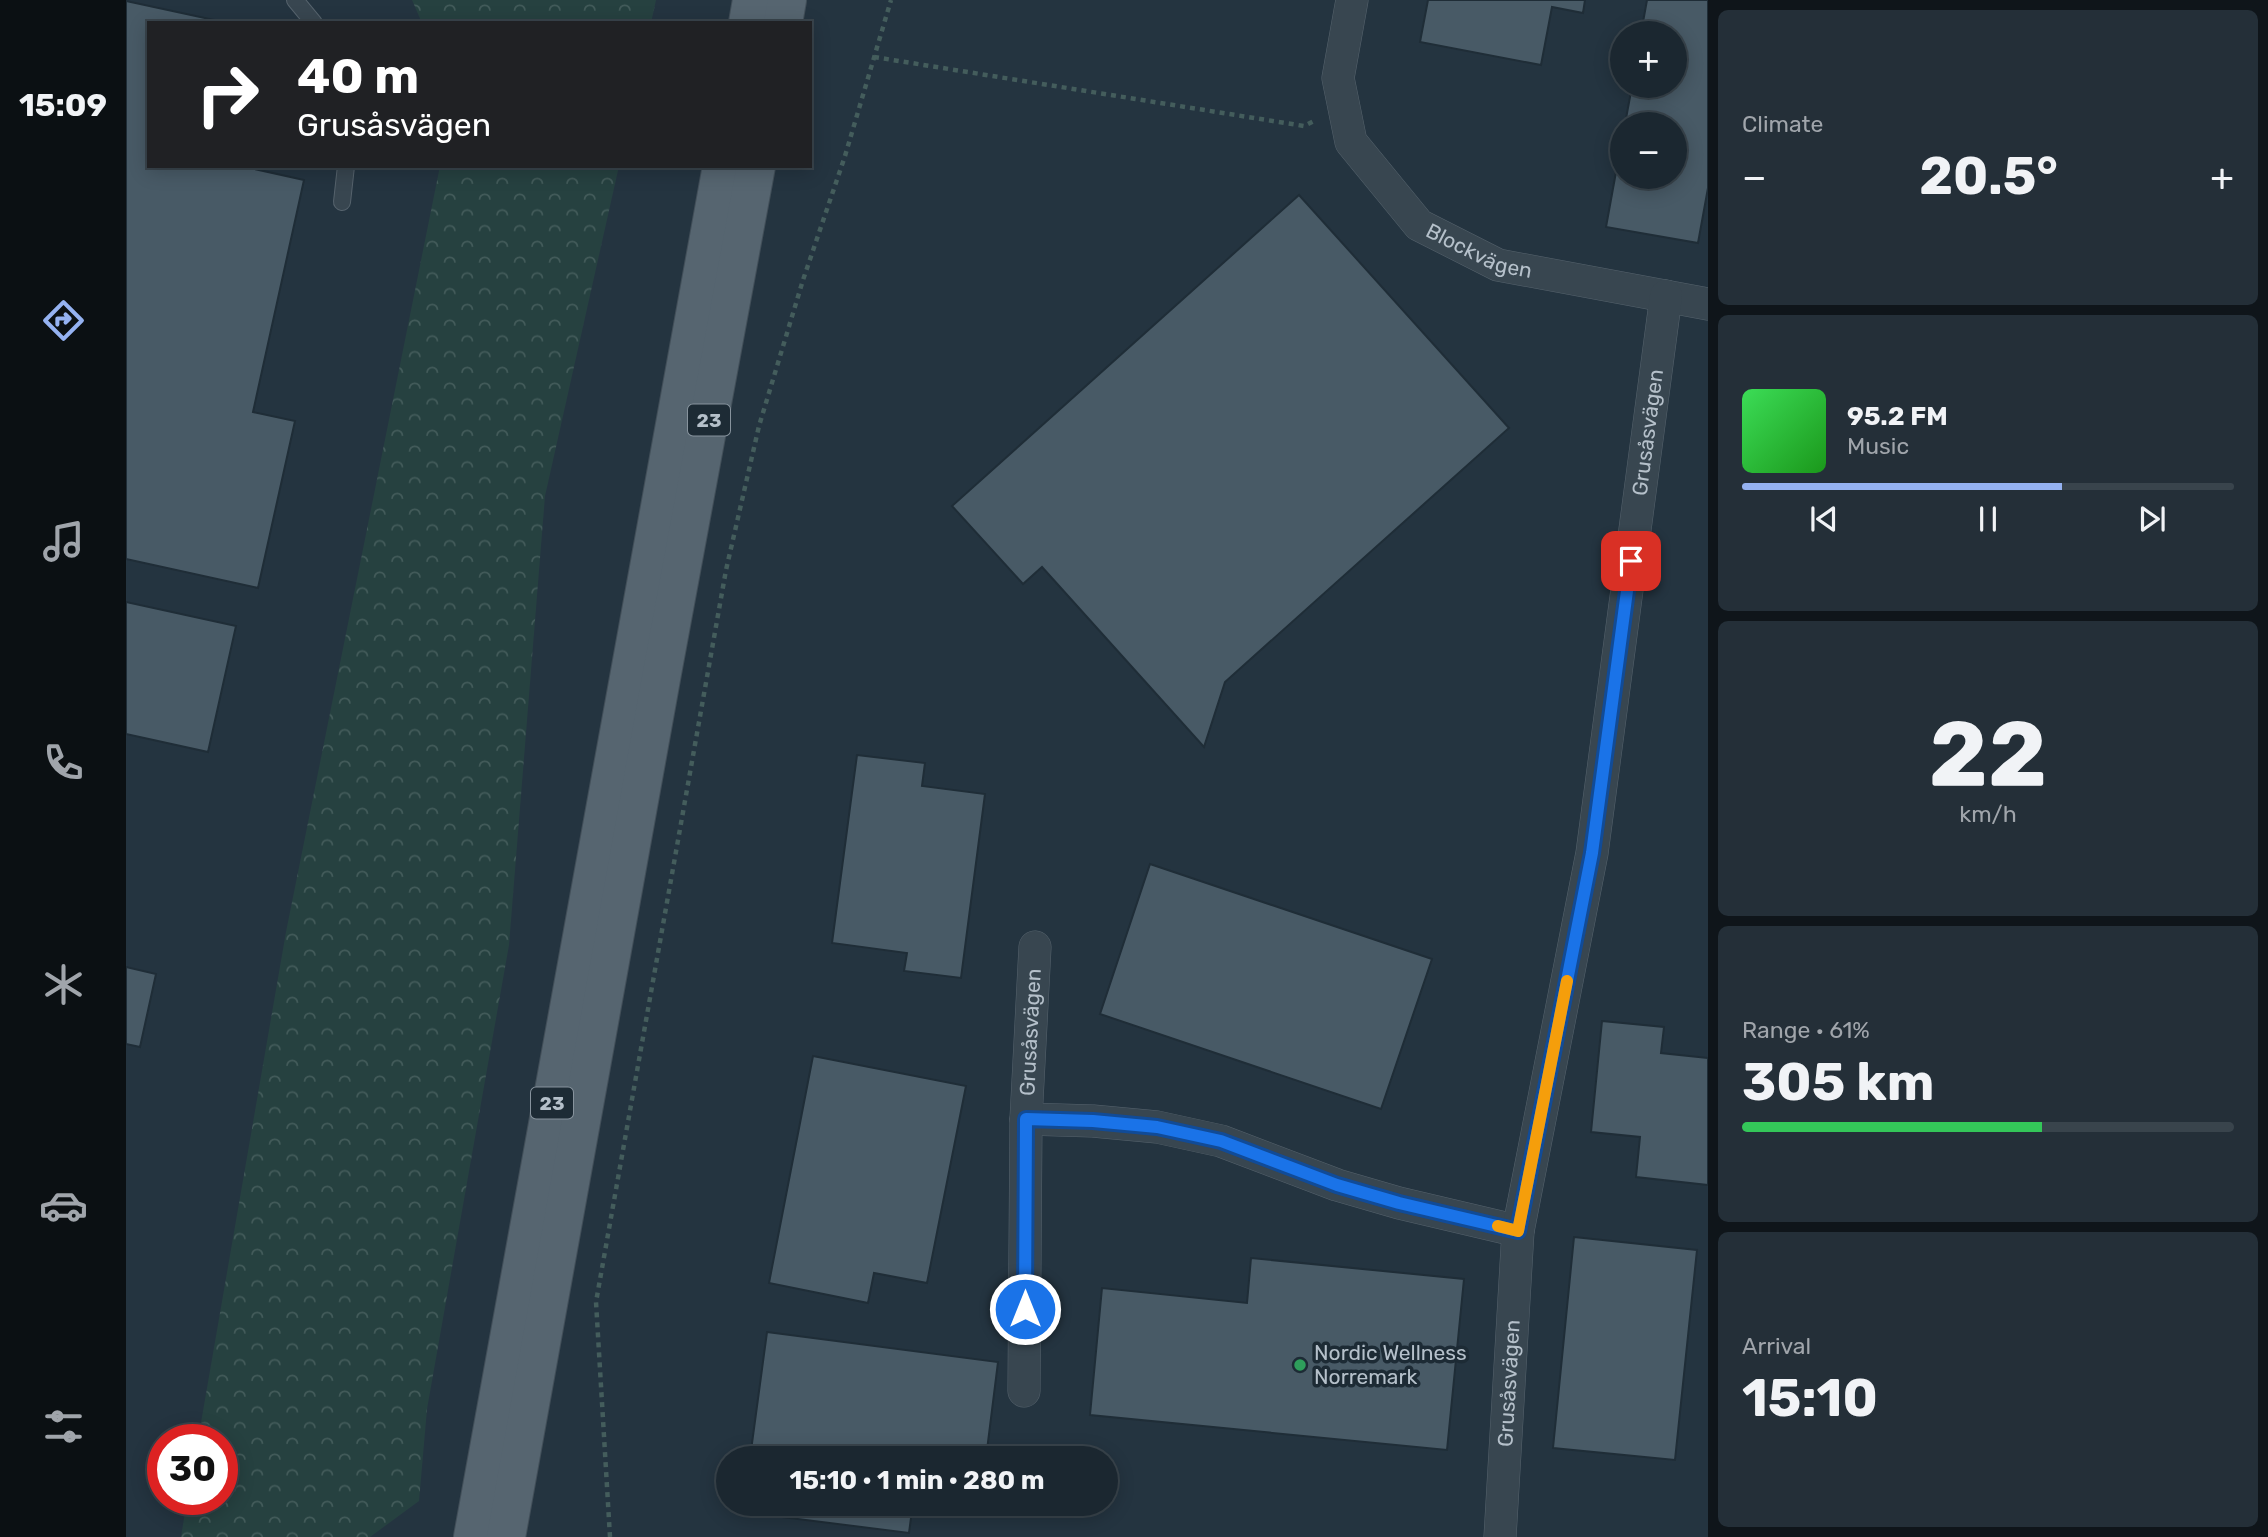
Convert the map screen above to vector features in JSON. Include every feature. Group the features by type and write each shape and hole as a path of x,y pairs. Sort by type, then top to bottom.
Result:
{"main road":[{"path":"748,21 752,0"},
{"path":"783,21 787,0"},
{"name":"23","path":"473,1537 722,168"},
{"name":"23","path":"506,1537 756,168"}],"street":[{"name":"Blockvägen","path":"1352,0 1338,78 1351,142 1419,225 1498,265 1708,304"},
{"name":"Grusåsvägen","path":"1500,1537 1518,1231 1592,853 1666,296"},
{"name":"Grusåsvägen","path":"1024,1391 1026,1119 1035,947"},
{"name":"Grusåsvägen","path":"1026,1119 1157,1127 1221,1141 1337,1185 1399,1203 1518,1231"}],"lane":[{"path":"295,0 312,21"},
{"path":"342,202 346,168"}],"path":[{"path":"610,1537 596,1302 726,570 759,426 891,0"},
{"path":"873,57 1304,125 1344,110"}],"green space":[{"path":"412,0 656,0 651,21 421,21"},
{"path":"440,168 619,168 545,496 509,945 427,1409 419,1501 370,1537 181,1537 185,1515 238,1515 238,1424 201,1424 286,932"}],"building":[{"path":"1428,0 1585,0 1583,13 1552,7 1541,65 1420,42"},
{"path":"1647,0 1708,0 1708,188 1698,243 1606,227 1613,189 1687,189 1687,112 1627,112 1630,98 1687,98 1687,21 1643,21"},
{"path":"126,1 219,21 147,21 147,168 250,168 304,180 253,412 295,421 258,588 126,559"},
{"path":"1299,195 1509,428 1225,682 1204,747 1042,567 1023,584 952,506"},
{"path":"126,602 236,626 208,752 126,734"},
{"path":"857,755 925,763 922,786 985,794 961,978 904,971 907,953 832,943"},
{"path":"1150,864 1432,959 1381,1109 1100,1014"},
{"path":"126,967 156,974 140,1047 126,1044"},
{"path":"1602,1021 1664,1027 1661,1053 1708,1058 1708,1185 1636,1177 1640,1137 1591,1132"},
{"path":"813,1056 966,1086 927,1283 874,1273 868,1303 769,1283"},
{"path":"1574,1237 1697,1250 1675,1460 1553,1448"},
{"path":"1251,1258 1464,1279 1447,1450 1090,1415 1102,1288 1247,1303"},
{"path":"767,1332 998,1362 988,1446 752,1446"},
{"path":"775,1516 911,1516 909,1533"}],"slow traffic":[{"path":"1498,1226 1518,1231 1567,981"}],"place":[{"name":"Nordic Wellness Norremark","path":"1300,1365"}],"route":[{"path":"1025,1309 1026,1119 1157,1127 1221,1141 1337,1185 1399,1203 1518,1231 1592,853 1631,561"}]}
